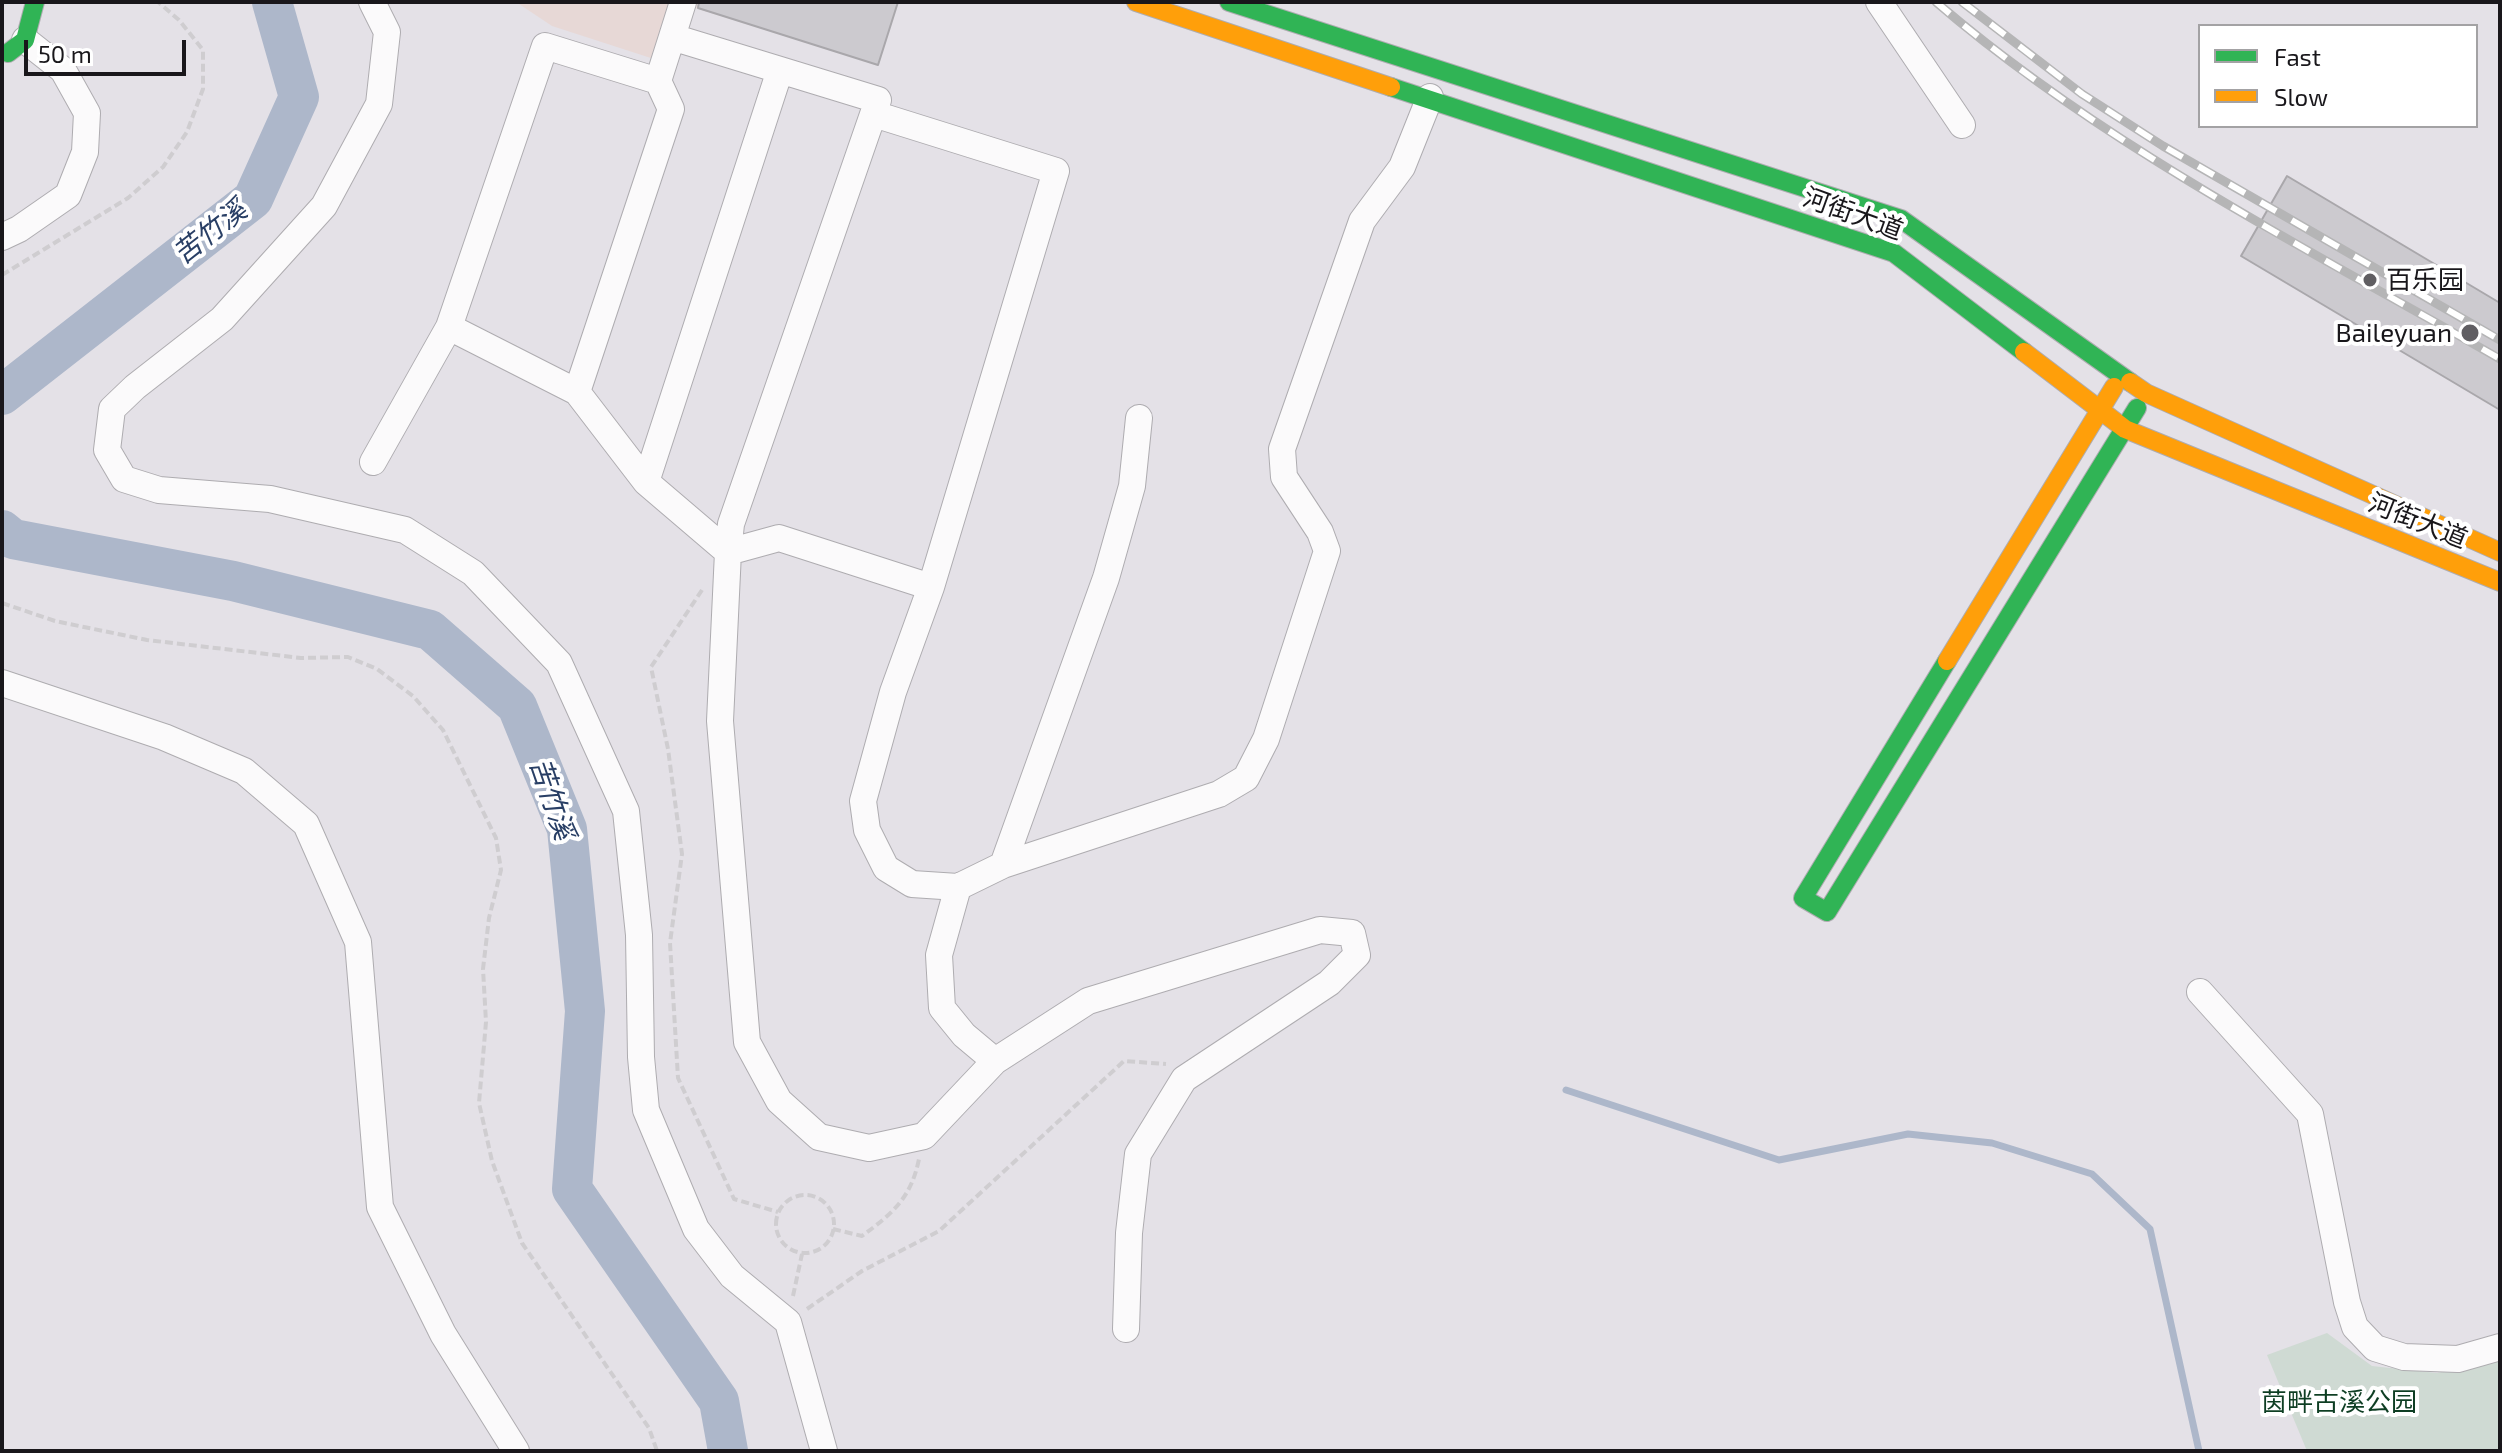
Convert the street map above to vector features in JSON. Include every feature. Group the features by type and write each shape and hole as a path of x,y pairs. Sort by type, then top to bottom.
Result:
{"main road":[{"path":"12,48 35,2"},
{"name":"河街大道","path":"1136,2 1894,253 2125,429 2500,582"},
{"name":"河街大道","path":"1229,2 1901,219 2146,393 2500,552"},
{"path":"2121,374 1803,898 1827,912 2146,393"}],"street":[{"path":"372,2 387,32 379,104 324,206 222,319 135,387 112,409 107,450 124,479 159,490 270,499 405,530 473,573 559,663 626,811 639,935 641,1057 646,1110 696,1229 732,1276 788,1322 824,1451"},
{"path":"577,392 671,109 658,81 683,2"},
{"path":"1879,2 1962,125"},
{"path":"672,37 878,100 731,524 728,552 720,721 747,1042 779,1101 819,1137 869,1148 924,1136 995,1061 1088,1001 1320,930 1352,933 1357,955 1329,983 1184,1079 1138,1154 1129,1233 1126,1329"},
{"path":"373,462 449,327 545,46 658,81"},
{"path":"2,237 68,195 85,152 87,113 63,70 12,48"},
{"path":"646,482 780,70"},
{"path":"874,114 1056,171 931,587 893,692 863,801 867,830 886,868 912,884 958,887 1003,865 1219,794 1246,778 1266,739 1327,551 1320,532 1284,477 1282,449 1362,221 1402,167 1430,97"},
{"path":"449,327 577,392 646,482 728,552"},
{"path":"1003,865 1106,578 1132,486 1139,418"},
{"path":"728,552 779,538 931,587"},
{"path":"2,683 164,737 244,771 306,824 358,942 380,1207 443,1334 516,1451"},
{"path":"958,887 939,955 942,1008 964,1035 995,1061"},
{"path":"2200,992 2310,1114 2347,1302 2355,1327 2375,1348 2404,1357 2458,1359 2500,1347"}],"path":[{"path":"2,275 128,198 163,167 187,132 203,89 203,50 179,20 158,2"},
{"path":"702,590 651,667 668,749 682,854 670,943 678,1078 734,1199 778,1212"},
{"path":"2,603 55,621 147,640 301,658 348,657 377,669 413,696 443,730 496,838 501,870 489,918 483,969 486,1022 479,1103 492,1161 522,1243 649,1428 657,1451"},
{"path":"788,1322 862,1271 939,1231 1124,1061 1166,1064 1184,1079"},
{"path":"833,1229 862,1236 893,1213 915,1178 924,1136"},
{"path":"799,1196 817,1198 830,1211 833,1229 831,1237 819,1250 802,1253 786,1246 780,1239 776,1221 778,1212 790,1199 799,1196"},
{"path":"788,1322 802,1253"}],"shaded area":[{"path":"516,2 676,2 657,60 552,26"},
{"path":"676,2 898,2 878,65"}],"green space":[{"name":"茵畔古溪公园","path":"2327,1333 2372,1366 2437,1373 2500,1360 2500,1451 2307,1451 2267,1355"}],"building":[{"path":"699,2 898,2 878,65 698,8"},
{"name":"百乐园","path":"2287,176 2500,303 2500,410 2241,256"}],"waterway":[{"name":"苦竹溪","path":"2,395 253,199 299,97 272,2"},
{"name":"苦竹溪","path":"2,530 13,539 233,581 430,630 517,706 567,829 585,1011 572,1189 719,1401 728,1451"},
{"path":"1566,1090 1779,1160 1908,1134 1992,1143 2092,1174 2150,1229 2199,1451"}],"railway":[{"path":"1936,2 2068,103 2138,149 2281,235 2500,359"},
{"path":"1962,2 2082,94 2163,146 2500,340"}],"traffic: fast":[{"path":"8,53 25,40 35,2"},
{"path":"1229,2 1901,219 2130,382"},
{"path":"1391,87 1894,253 2024,352"},
{"path":"1947,661 1803,898 1827,912 2137,408"}],"traffic: slow":[{"path":"1136,2 1391,87"},
{"path":"2024,352 2125,429 2500,582"},
{"path":"2130,382 2146,393 2500,552"},
{"path":"1947,661 2114,387"}],"place":[{"name":"百乐园","path":"2370,280"},
{"name":"Baileyuan","path":"2470,333"}]}
